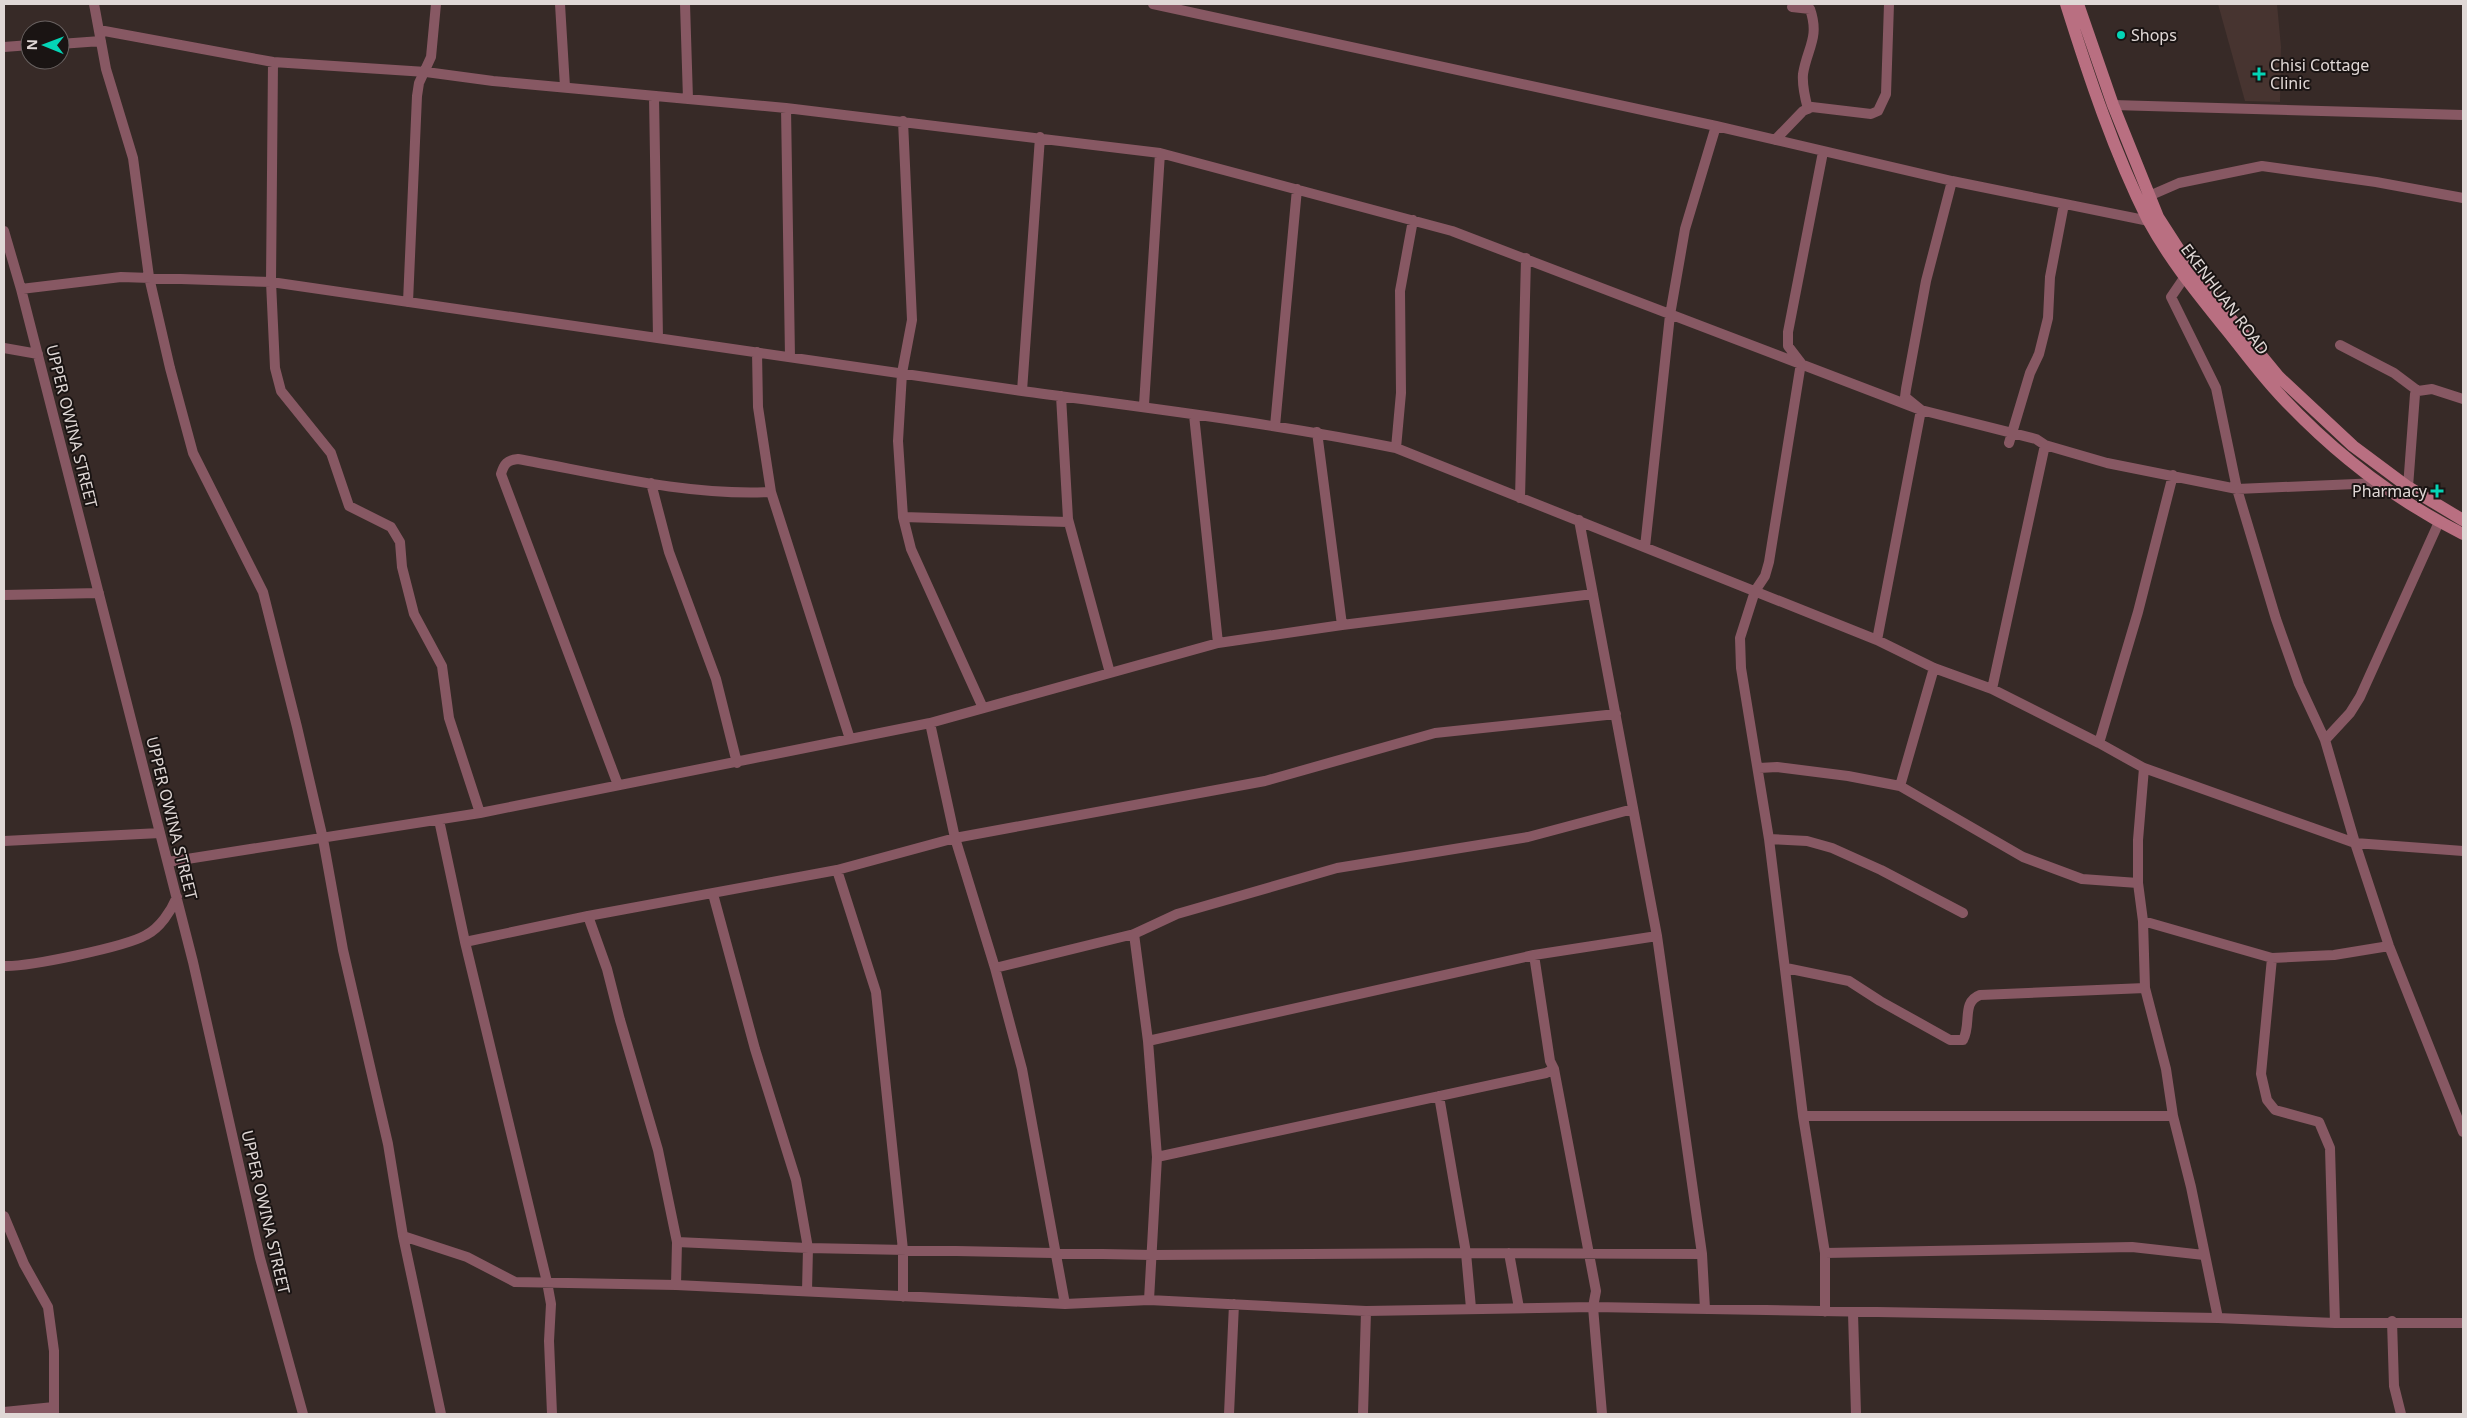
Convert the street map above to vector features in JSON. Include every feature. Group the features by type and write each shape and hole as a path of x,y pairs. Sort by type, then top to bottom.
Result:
{"main road":[{"name":"EKENHUAN ROAD","path":"2066,4 2102,109 2149,221 2184,278 2281,396 2345,456 2379,483 2439,522 2463,534"},
{"name":"EKENHUAN ROAD","path":"2078,4 2113,105 2149,196 2165,230 2196,276 2279,377 2353,446 2408,487 2463,520"}],"street":[{"path":"94,4 106,69 133,158 149,277 170,368 193,453 264,592 322,839 343,950 388,1144 403,1236 441,1414"},
{"path":"408,302 417,96 419,83 426,72 433,44 436,4"},
{"path":"560,4 565,88"},
{"path":"686,4 688,99"},
{"path":"1153,4 1716,126 1952,181 2149,221"},
{"path":"1775,140 1812,107 1871,114 1878,111 1886,94 1889,4"},
{"path":"1792,7 1810,9 1812,15 1814,36 1804,73 1804,96 1808,109"},
{"path":"99,30 273,62 426,72 565,88 786,108 1040,137 1160,154 1452,230 1921,410 2036,439 2045,445 2107,463 2237,489 2379,483"},
{"path":"70,43 101,41"},
{"path":"4,47 20,46"},
{"path":"273,62 271,282 275,368 281,392 331,453 349,506 391,527 400,542 402,567 414,614 442,666 449,718 480,813"},
{"path":"654,96 658,338"},
{"path":"2113,105 2463,116"},
{"path":"786,108 790,357"},
{"path":"904,121 912,320 902,373 898,441 903,517 911,549 983,708"},
{"path":"1645,547 1670,315 1685,229 1716,126"},
{"path":"1022,390 1040,137"},
{"path":"1823,152 1788,332 1788,346 1801,363 1769,562 1764,576 1755,591 1740,638 1740,668 1759,768 1786,968 1803,1116 1825,1253 1825,1312"},
{"path":"1144,405 1160,154"},
{"path":"2149,196 2179,183 2262,166 2376,182 2463,198"},
{"path":"1921,410 1905,397 1906,389 1926,281 1952,181"},
{"path":"1274,426 1297,189"},
{"path":"2009,443 2030,373 2039,354 2048,318 2050,277 2064,204"},
{"path":"1396,448 1401,393 1400,291 1413,220"},
{"name":"UPPER OWINA STREET","path":"4,231 38,354 177,897 260,1258 303,1414"},
{"path":"1520,498 1526,258"},
{"path":"21,289 121,277 271,282 1061,396 1144,405 1194,415 1317,432 1396,448 1877,640 1934,668 1992,689 2144,768 2355,843 2463,851"},
{"path":"2184,278 2171,297 2216,388 2237,489 2280,628 2299,684 2325,740 2355,843 2389,946 2463,1132"},
{"path":"2340,345 2394,373 2418,391 2432,389 2463,399"},
{"path":"4,348 38,354"},
{"path":"757,352 758,407 771,492 850,739"},
{"path":"2408,487 2415,394 2418,391"},
{"path":"1061,396 1068,522 1110,673"},
{"path":"1877,640 1921,410"},
{"path":"1194,415 1218,644"},
{"path":"1317,432 1342,625"},
{"path":"1992,689 2045,445"},
{"path":"618,785 501,474 504,465 510,460 518,459 651,483 730,494 771,492"},
{"path":"2099,743 2138,612 2173,475"},
{"path":"651,483 669,552 716,679 737,763"},
{"path":"903,517 1068,522"},
{"path":"1579,520 1657,936 1702,1254 1704,1308"},
{"path":"2325,740 2350,713 2360,697 2439,522"},
{"path":"4,595 99,593"},
{"path":"168,862 480,813 930,723 1218,644 1342,625 1593,594"},
{"path":"1900,786 1934,668"},
{"path":"465,942 588,916 837,870 955,838 1265,781 1436,733 1616,714"},
{"path":"930,723 955,838 995,968 1022,1069 1065,1304"},
{"path":"1759,768 1777,767 1848,776 1900,786 2023,857 2082,879 2138,883"},
{"path":"2144,768 2138,840 2138,883 2143,921 2145,988 2166,1069 2173,1116 2191,1187 2218,1318"},
{"path":"995,968 1134,934 1177,914 1338,868 1528,837 1634,809"},
{"path":"440,820 465,942 547,1282 550,1304 549,1341 552,1414"},
{"path":"4,841 160,833"},
{"path":"1769,839 1807,841 1832,848 1881,870 1963,913"},
{"path":"837,870 876,992 902,1250 903,1297"},
{"path":"713,894 755,1049 796,1180 808,1248 806,1291"},
{"path":"4,966 14,967 66,956 146,935 166,917 177,897"},
{"path":"588,916 607,969 658,1150 677,1242 676,1285"},
{"path":"2143,921 2272,958 2334,955 2389,946"},
{"path":"1134,934 1148,1041 1157,1157 1149,1300"},
{"path":"1148,1041 1534,955 1657,936"},
{"path":"1534,955 1550,1061 1554,1069 1596,1291 1593,1307 1602,1414"},
{"path":"2272,958 2261,1074 2267,1100 2275,1110 2319,1122 2330,1148 2335,1323"},
{"path":"1786,968 1849,981 1950,1040 1963,1040 1968,1028 1968,1002 1980,994 2145,988"},
{"path":"1157,1157 1546,1073 1554,1069"},
{"path":"1439,1096 1466,1253 1471,1308"},
{"path":"1803,1116 2173,1116"},
{"path":"4,1216 24,1264 48,1307 54,1351 54,1410 4,1412"},
{"path":"403,1236 467,1257 515,1282 676,1285 1065,1304 1149,1300 1366,1311 1471,1308 1704,1308 1853,1313 2218,1318 2335,1323 2392,1321 2463,1323"},
{"path":"677,1242 808,1248 1152,1255 1702,1254"},
{"path":"1825,1253 2132,1246 2204,1255"},
{"path":"1509,1253 1518,1308"},
{"path":"1228,1414 1234,1304"},
{"path":"1363,1414 1366,1311"},
{"path":"1853,1313 1856,1414"},
{"path":"2392,1321 2394,1386 2401,1414"}],"shaded area":[{"name":"Chisi Cottage Clinic","path":"2218,4 2277,4 2281,47 2280,102 2245,101"}],"place":[{"name":"Shops","path":"2121,35"},
{"name":"Chisi Cottage Clinic","path":"2259,74"},
{"name":"Pharmacy","path":"2437,491"}]}
